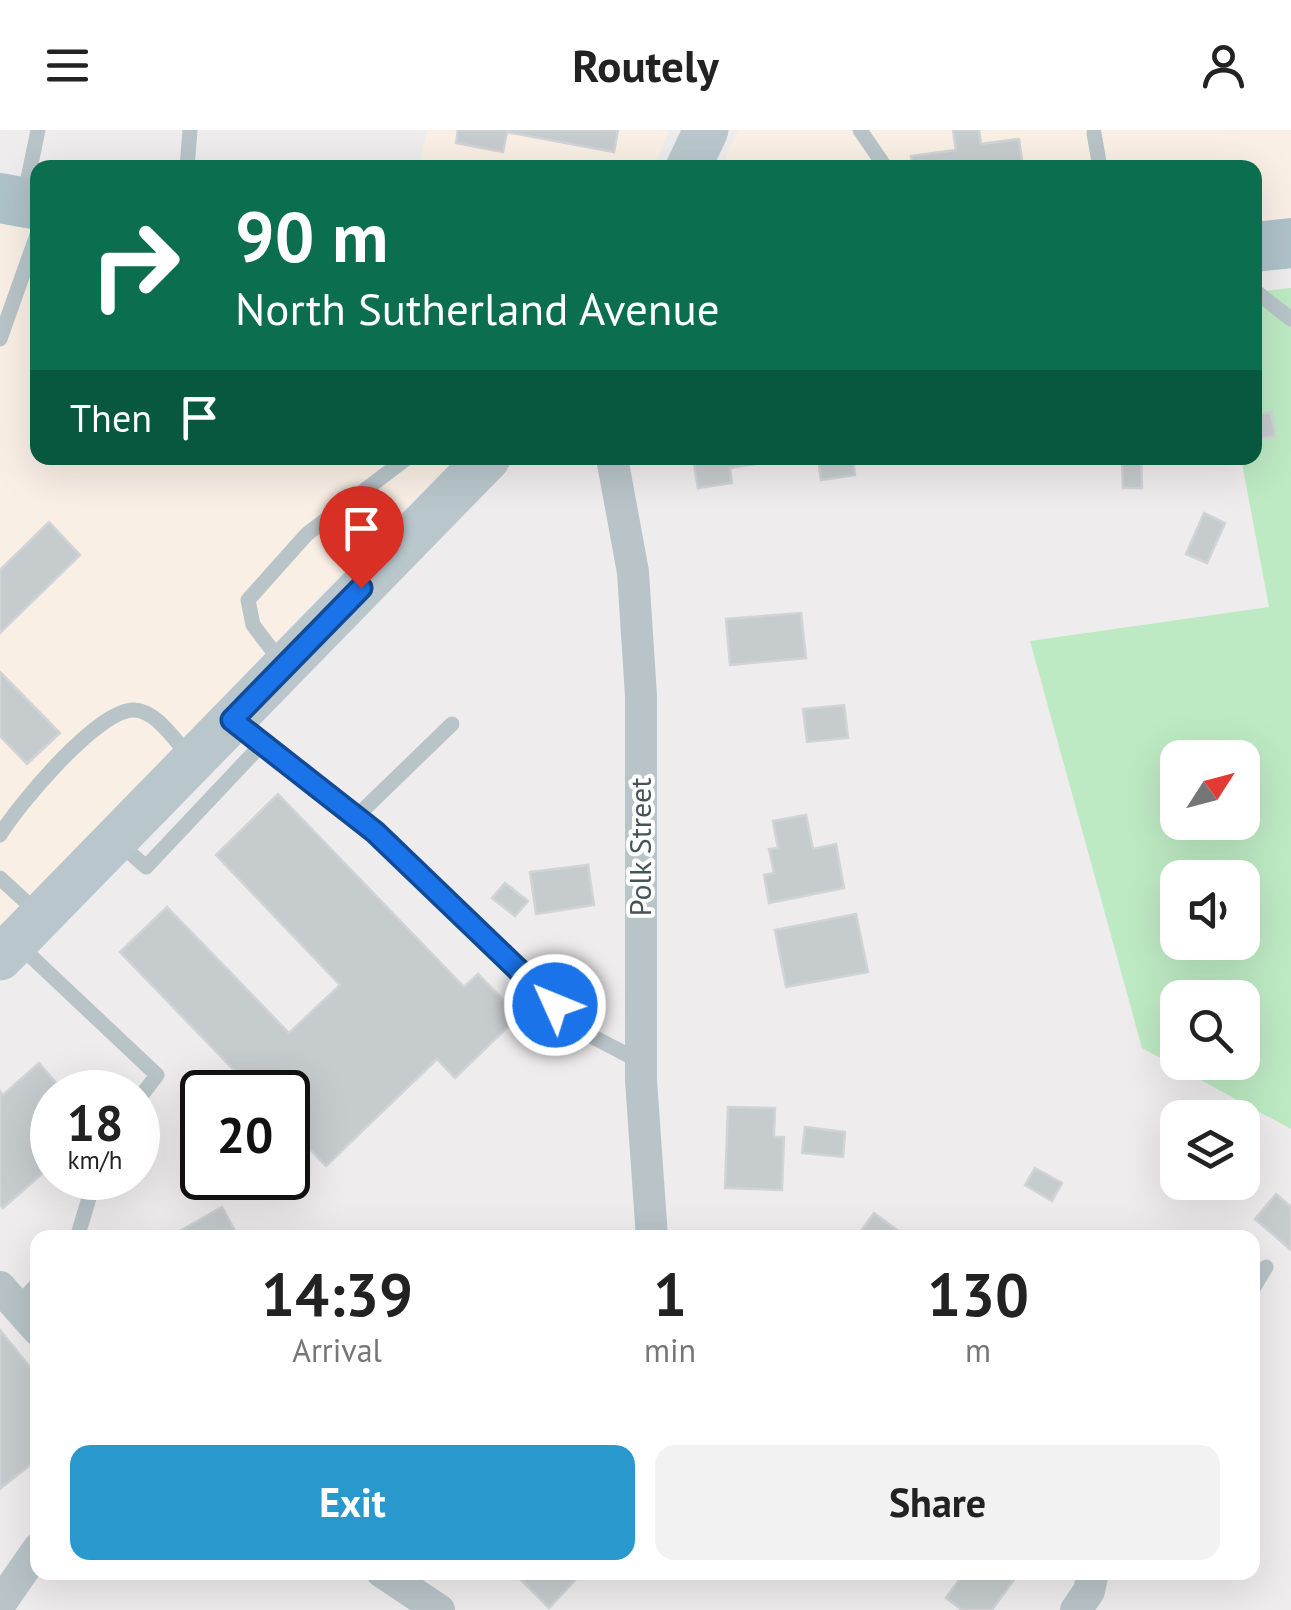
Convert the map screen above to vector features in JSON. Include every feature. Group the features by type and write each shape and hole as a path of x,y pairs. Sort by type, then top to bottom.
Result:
{"main road":[{"path":"1262,246 1291,243"}],"street":[{"path":"692,160 706,130"},
{"path":"19,938 193,760 247,732 285,666 481,465"},
{"name":"Polk Street","path":"613,465 633,572 640,696 641,1062 652,1230"},
{"path":"0,1604 30,1560"},
{"path":"394,1580 440,1610"},
{"path":"1076,1610 1091,1580"}],"lane":[{"path":"33,160 38,130"},
{"path":"188,160 190,130"},
{"path":"860,130 881,160"},
{"path":"1094,133 1099,160"},
{"path":"0,339 30,175"},
{"path":"1262,296 1291,319"},
{"path":"285,666 253,626 248,600 307,534 397,465"},
{"path":"0,836 19,805 109,718 133,710 152,716 193,760"},
{"path":"356,817 452,724"},
{"path":"115,840 146,867 247,732 356,817 580,1030 641,1062"},
{"path":"0,878 19,938 152,1070"},
{"path":"79,1230 88,1200"},
{"path":"1260,1277 1266,1267"}],"shaded area":[{"path":"427,130 669,130 657,160 421,160"},
{"path":"738,130 1291,130 1291,223 1262,227 1262,160 725,160"},
{"path":"0,219 30,225 30,465 451,465 389,524 0,930"}],"green space":[{"path":"1291,288 1291,1129 1260,1112 1260,1100 1238,1100 1201,1080 1260,1080 1260,980 1160,980 1160,1058 1142,1048 1030,641 1269,607 1242,465 1262,465 1262,291"}],"building":[{"path":"458,130 618,130 614,152 507,132 503,152 456,143"},
{"path":"953,130 979,130 981,144 1019,139 1022,160 912,160 911,156 956,150"},
{"path":"1271,412 1275,436 1262,438 1262,414"},
{"path":"694,465 749,465 730,468 732,483 698,488"},
{"path":"819,465 854,465 855,475 821,480"},
{"path":"1122,465 1141,465 1142,488 1123,488"},
{"path":"1204,513 1225,523 1207,563 1186,554"},
{"path":"49,522 80,555 0,633 0,570"},
{"path":"801,613 806,658 730,665 726,619"},
{"path":"0,672 60,733 27,764 0,736"},
{"path":"844,705 848,738 807,742 803,709"},
{"path":"278,794 464,987 478,974 519,1016 455,1078 437,1059 326,1166 310,1149 310,1070 234,1070 120,952 167,907 289,1033 340,985 216,855"},
{"path":"806,815 813,849 836,844 844,888 769,903 764,875 774,873 769,849 778,848 773,821"},
{"path":"588,865 594,905 536,914 530,872"},
{"path":"505,883 528,901 515,916 492,898"},
{"path":"856,914 868,972 786,987 775,930"},
{"path":"30,1071 30,1184 3,1208 0,1091 3,1095"},
{"path":"728,1107 775,1108 774,1137 784,1137 782,1190 725,1188"},
{"path":"805,1127 845,1132 843,1157 802,1153"},
{"path":"1035,1168 1062,1183 1052,1201 1025,1185"},
{"path":"1276,1194 1291,1207 1291,1250 1255,1219"},
{"path":"222,1207 235,1230 182,1230"},
{"path":"874,1213 897,1230 862,1230"},
{"path":"0,1330 30,1367 30,1465 0,1489"},
{"path":"521,1580 575,1580 549,1608"},
{"path":"959,1580 1014,1580 992,1610 962,1610 946,1598"}],"route":[{"path":"361,588 232,720 375,832 555,1005"}]}
